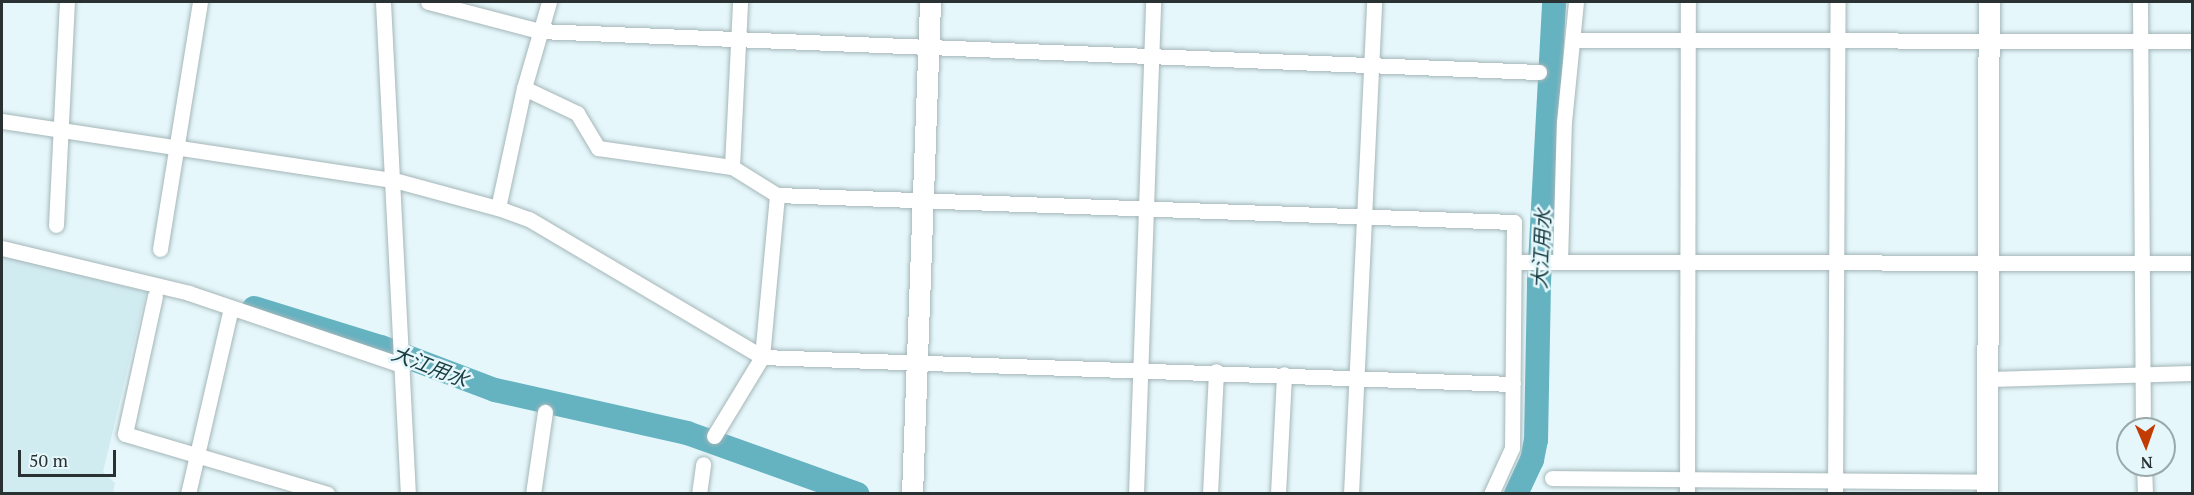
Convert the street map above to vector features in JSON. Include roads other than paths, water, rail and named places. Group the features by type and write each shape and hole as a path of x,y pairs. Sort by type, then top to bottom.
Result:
{"street":[{"path":"56,225 67,2"},
{"path":"160,249 174,147 200,2"},
{"path":"383,2 394,180 408,494"},
{"path":"428,2 539,31 928,49 1151,55 1539,72"},
{"path":"498,208 524,88 549,2"},
{"path":"732,167 740,2"},
{"path":"912,494 930,2"},
{"path":"1136,494 1153,2"},
{"path":"1351,494 1374,2"},
{"path":"1546,262 1574,40 1576,2"},
{"path":"1687,486 1688,2"},
{"path":"1836,487 1835,260 1838,2"},
{"path":"1552,478 1687,486 1987,488 1989,2"},
{"path":"2140,2 2144,417"},
{"path":"1574,40 2193,41"},
{"path":"524,88 577,113 598,148 732,167 777,195 1514,222 1512,448 1491,494"},
{"path":"2,121 394,180 498,208 529,219 762,357 1357,376 1513,384"},
{"path":"714,436 762,357 777,195"},
{"path":"2,248 189,294 402,359"},
{"path":"1514,262 1835,260 2193,263"},
{"path":"155,296 125,434 198,453 327,494"},
{"path":"188,494 231,308"},
{"path":"1210,494 1216,371"},
{"path":"1278,494 1284,374"},
{"path":"1989,379 2193,374"},
{"path":"533,494 545,412"},
{"path":"699,494 704,464"},
{"path":"2144,477 2145,494"}],"waterway":[{"name":"大江用水","path":"1516,494 1532,460 1536,440 1539,282 1554,2"},
{"name":"大江用水","path":"254,308 381,347 495,390 687,433 857,494"}]}
